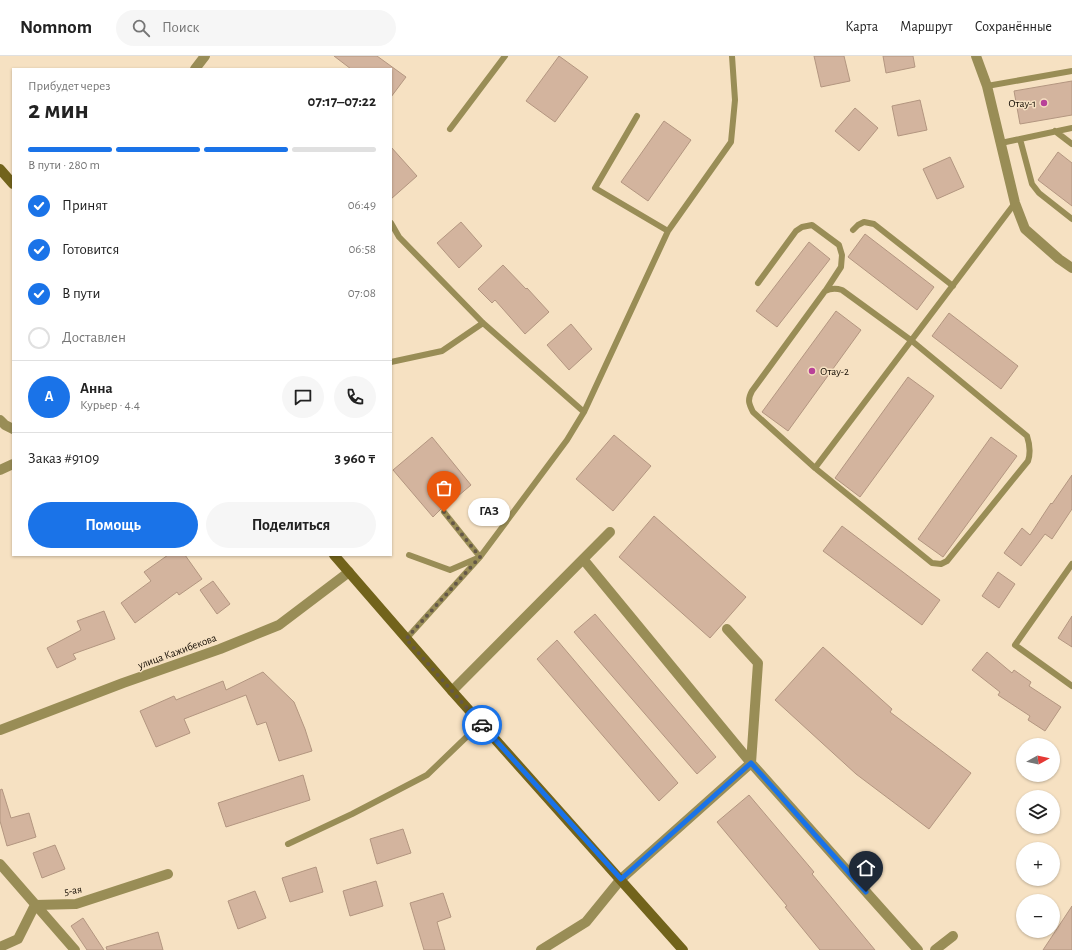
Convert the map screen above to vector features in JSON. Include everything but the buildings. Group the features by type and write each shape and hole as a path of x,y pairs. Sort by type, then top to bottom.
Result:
{"main road":[{"path":"0,169 12,183"},
{"path":"335,556 452,691 684,950"}],"street":[{"path":"196,68 205,56"},
{"path":"976,56 987,86 1015,203 1025,229 1059,259 1072,268"},
{"path":"0,420 12,428"},
{"path":"0,470 12,464"},
{"path":"452,691 610,532"},
{"path":"583,559 751,763 918,950"},
{"name":"улица Кажибекова","path":"0,730 123,683 220,649 279,624 349,572"},
{"path":"542,950 586,922 621,879 751,763 758,663 727,629"},
{"path":"0,864 75,950"},
{"name":"5-ая","path":"35,905 76,904 168,874"},
{"path":"0,947 18,939 35,905"},
{"path":"936,950 954,936"}],"lane":[{"path":"450,129 505,56"},
{"path":"406,639 480,557 567,440 584,412 668,231 731,142 735,100 732,56"},
{"path":"987,86 1072,71"},
{"path":"637,116 595,188 668,231"},
{"path":"1001,143 1072,128"},
{"path":"1055,131 1072,144"},
{"path":"1020,139 1032,184 1039,193 1072,219"},
{"path":"815,468 1015,203"},
{"path":"853,230 864,222 874,224 953,286"},
{"path":"392,225 399,237 483,323 584,412"},
{"path":"758,282 796,231 802,226 812,225 839,245 842,255 841,267 749,397 749,403 753,412 815,468 932,563 935,564 947,561 1028,461 1030,444 1027,436 912,341 842,290 830,288 825,291"},
{"path":"392,362 442,350 483,323"},
{"path":"444,512 480,557"},
{"path":"409,555 450,570 480,557"},
{"path":"1072,564 1015,645 1072,686"},
{"path":"288,844 352,814 427,775 481,723"}],"way so far":[{"path":"444,512 480,557 406,639 482,725"}],"place":[{"name":"Отау-1","path":"1044,103"},
{"name":"Отау-2","path":"812,371"},
{"name":"ГАЗ","path":"444,512"}],"route":[{"path":"482,725 621,879 751,763 866,892"}]}
